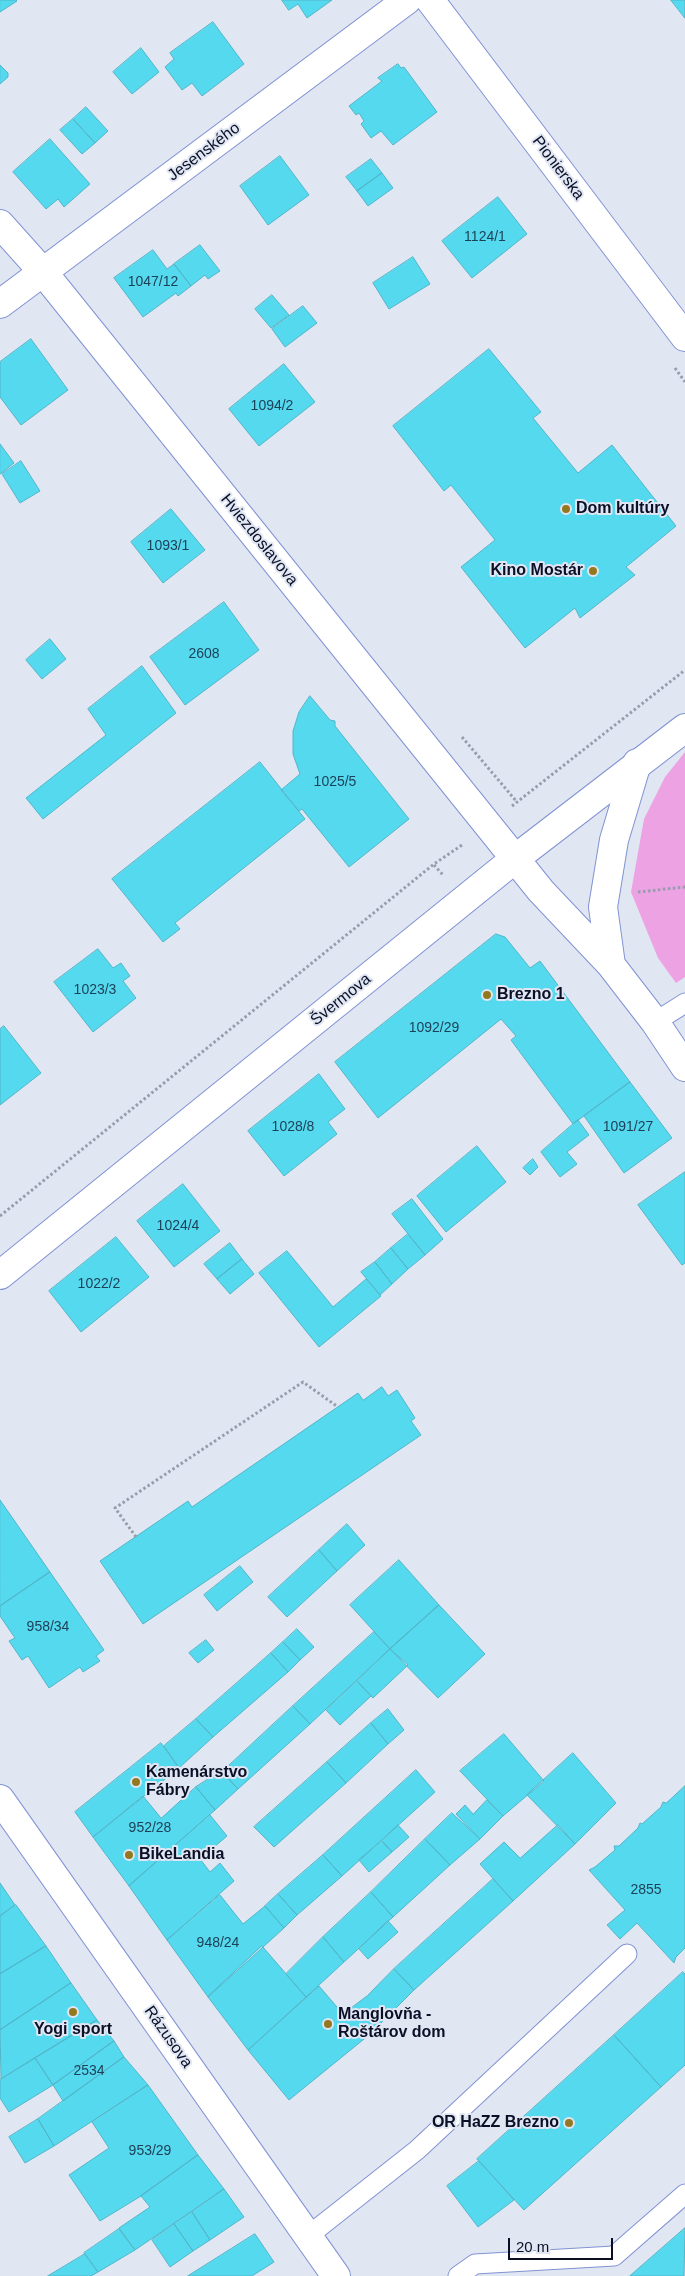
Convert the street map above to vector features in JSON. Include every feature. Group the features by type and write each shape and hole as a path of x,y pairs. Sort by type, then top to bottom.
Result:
{"street":[{"name":"Jesenského","path":"0,304 407,0"},
{"name":"Pionierska","path":"430,0 685,337"},
{"name":"Hviezdoslavova","path":"0,224 43,272 541,891 611,965 655,1022 685,1067"},
{"name":"Švermova","path":"0,1275 516,858 637,763 685,728"},
{"path":"611,965 603,907 614,840 637,763"},
{"name":"Rázusova","path":"0,1799 336,2276"}],"lane":[{"path":"655,1022 685,1002"},
{"path":"308,2236 417,2150 627,1954"},
{"path":"458,2276 475,2264 614,2256 685,2194"}],"path":[{"path":"0,1216 434,864 488,825 685,670"},
{"path":"434,864 446,879"},
{"path":"631,892 685,887"},
{"path":"136,1537 115,1508 303,1382 338,1407"}],"shaded area":[{"path":"685,752 685,977 676,983 658,958 631,892 644,819 665,777"}],"building":[{"path":"0,0 16,0 17,1 0,12"},
{"path":"282,0 332,0 307,18 298,4 289,10"},
{"path":"671,0 685,0 685,18"},
{"path":"213,22 244,64 202,96 192,83 182,90 165,67 174,59 170,53"},
{"path":"141,48 159,72 132,94 113,72"},
{"path":"398,64 401,68 404,67 437,112 393,145 381,131 371,138 361,124 364,121 359,113 356,115 349,106 382,81 378,78"},
{"path":"0,65 8,73 8,77 0,84"},
{"path":"86,107 108,131 95,143 73,119"},
{"path":"73,119 95,143 82,154 60,130"},
{"path":"50,139 90,184 64,207 58,199 46,209 13,172"},
{"path":"280,156 309,195 268,225 240,186"},
{"path":"371,159 382,173 357,191 346,177"},
{"path":"382,173 393,188 368,206 357,191"},
{"path":"498,197 527,234 472,278 442,241"},
{"path":"200,245 220,271 208,279 205,275 191,286 174,264"},
{"path":"153,250 167,269 174,264 191,286 178,296 176,293 143,317 114,278"},
{"path":"413,257 430,284 389,309 373,283"},
{"path":"272,295 289,315 271,328 255,309"},
{"path":"303,306 317,323 285,347 272,329"},
{"path":"31,339 68,390 21,425 0,397 0,362"},
{"name":"Dom kultúry","path":"489,349 541,412 533,418 578,473 612,445 676,526 626,567 635,575 580,618 575,608 525,648 461,567 495,540 451,485 444,491 393,426"},
{"path":"284,364 315,402 259,446 229,409"},
{"path":"0,444 14,463 0,474"},
{"path":"21,461 40,491 20,503 2,474"},
{"path":"171,509 205,550 163,583 131,542"},
{"path":"224,602 259,650 185,705 150,657"},
{"path":"50,639 66,659 42,679 26,660"},
{"path":"142,666 176,713 43,819 26,798 106,735 88,709"},
{"path":"310,696 330,720 335,721 335,726 409,819 349,867 302,809 299,811 281,790 300,774 293,754 293,731 299,712"},
{"path":"260,762 305,819 175,923 180,929 163,942 112,879"},
{"path":"496,934 505,937 530,968 540,961 630,1082 573,1124 511,1040 516,1036 501,1019 378,1118 335,1062"},
{"path":"98,949 113,968 121,963 130,976 123,981 136,998 93,1032 54,982"},
{"path":"4,1026 41,1073 0,1105 0,1029"},
{"path":"319,1074 345,1109 328,1122 337,1134 284,1176 248,1131"},
{"path":"630,1082 672,1138 624,1173 584,1116"},
{"path":"578,1120 589,1135 567,1152 577,1164 560,1177 541,1152"},
{"path":"477,1146 506,1182 446,1232 417,1196"},
{"path":"533,1159 538,1167 530,1175 523,1168"},
{"path":"685,1172 685,1263 682,1265 638,1205"},
{"path":"183,1184 220,1231 174,1267 137,1221"},
{"path":"412,1199 443,1239 425,1255 392,1214"},
{"path":"408,1234 425,1255 408,1269 391,1248"},
{"path":"116,1237 149,1277 81,1332 49,1291"},
{"path":"230,1243 242,1259 217,1279 204,1264"},
{"path":"391,1248 408,1269 392,1284 375,1262"},
{"path":"287,1251 333,1307 366,1279 381,1296 319,1347 259,1273"},
{"path":"242,1259 254,1274 230,1294 217,1279"},
{"path":"375,1262 392,1284 380,1295 361,1272"},
{"path":"382,1387 388,1396 397,1390 415,1418 411,1421 421,1435 143,1624 100,1561 188,1501 192,1507 358,1393 363,1400"},
{"path":"0,1500 50,1572 0,1606"},
{"path":"347,1524 365,1545 337,1571 319,1550"},
{"path":"319,1550 337,1571 287,1617 268,1597"},
{"path":"399,1560 439,1605 390,1649 350,1605"},
{"path":"240,1566 253,1582 217,1611 204,1595"},
{"path":"50,1572 104,1650 96,1656 100,1661 83,1672 80,1667 49,1688 28,1656 22,1660 9,1641 15,1638 0,1616 0,1606"},
{"path":"439,1605 485,1654 438,1698 390,1649"},
{"path":"297,1629 314,1647 300,1660 283,1642"},
{"path":"374,1632 390,1649 310,1724 293,1706"},
{"path":"206,1640 214,1650 198,1663 189,1653"},
{"path":"283,1642 300,1660 288,1672 271,1653"},
{"path":"390,1649 408,1665 373,1698 357,1681"},
{"path":"271,1653 288,1672 213,1737 196,1719"},
{"path":"357,1681 371,1696 340,1725 326,1710"},
{"path":"293,1706 310,1724 238,1789 222,1772"},
{"path":"388,1709 404,1730 388,1744 371,1723"},
{"path":"196,1719 213,1737 179,1768 164,1746"},
{"path":"371,1723 388,1744 346,1783 327,1762"},
{"path":"504,1734 544,1781 503,1816 460,1771"},
{"name":"Kamenárstvo Fábry","path":"161,1743 179,1768 93,1837 75,1812"},
{"path":"573,1753 616,1803 575,1844 527,1795"},
{"path":"327,1762 346,1783 274,1847 254,1827"},
{"path":"416,1770 435,1792 342,1876 323,1855"},
{"path":"221,1771 238,1789 215,1810 196,1787"},
{"path":"685,1786 685,1948 676,1957 674,1963 637,1923 620,1939 607,1925 625,1910 589,1870 615,1850 614,1846 619,1846 638,1828 640,1823 642,1824 661,1807 663,1802 666,1803"},
{"path":"196,1787 215,1810 129,1886 93,1837 143,1796 161,1818"},
{"path":"487,1800 503,1816 480,1839 456,1814 465,1805 473,1814"},
{"path":"452,1813 480,1839 450,1865 425,1839"},
{"path":"210,1815 227,1836 200,1859 210,1872 220,1863 234,1881 167,1940 129,1886"},
{"path":"398,1825 409,1837 392,1852 382,1841"},
{"path":"558,1825 575,1844 513,1901 480,1864 504,1842 520,1858"},
{"path":"425,1839 450,1865 393,1917 371,1892"},
{"path":"382,1841 392,1852 369,1872 359,1860"},
{"path":"323,1855 342,1876 297,1915 278,1894"},
{"path":"493,1879 513,1901 414,1990 394,1969"},
{"path":"0,1883 15,1905 0,1916"},
{"path":"371,1892 393,1917 344,1962 323,1937"},
{"path":"278,1894 297,1915 284,1928 265,1906"},
{"path":"220,1895 243,1924 265,1906 284,1928 208,1997 167,1940"},
{"path":"16,1905 46,1946 0,1974 0,1916"},
{"path":"388,1921 398,1932 368,1959 359,1949"},
{"path":"323,1937 344,1962 306,1997 286,1974"},
{"path":"46,1946 71,1983 0,2030 0,1974"},
{"path":"262,1946 306,1997 248,2050 208,1997"},
{"name":"Manglovňa - Roštárov dom","path":"394,1969 414,1990 369,2035 289,2100 248,2050 319,1986 343,2014 367,1996"},
{"path":"683,1972 685,1974 685,2065 661,2087 614,2035"},
{"path":"71,1983 97,2020 1,2079 0,2030"},
{"path":"97,2020 114,2041 53,2085 35,2058"},
{"path":"614,2035 661,2087 524,2210 477,2159"},
{"path":"114,2041 124,2057 63,2101 53,2085"},
{"path":"124,2057 148,2085 54,2146 38,2119"},
{"path":"35,2058 53,2085 9,2112 0,2098 0,2080"},
{"path":"148,2085 198,2155 141,2196 100,2221 69,2175 109,2148 92,2122"},
{"path":"38,2119 54,2146 25,2163 9,2137"},
{"path":"198,2155 224,2189 135,2250 119,2228 150,2207 141,2196"},
{"path":"479,2161 514,2200 478,2227 447,2186"},
{"path":"224,2189 244,2217 210,2240 192,2212"},
{"path":"192,2212 210,2240 193,2251 174,2224"},
{"path":"174,2224 193,2251 170,2267 152,2240"},
{"path":"685,2228 684,2276 630,2276"},
{"path":"119,2229 135,2250 98,2272 84,2253"},
{"path":"255,2234 274,2262 252,2276 188,2276"},
{"path":"85,2254 98,2272 91,2276 48,2276"}],"place":[{"name":"Dom kultúry","path":"566,509"},
{"name":"Kino Mostár","path":"593,571"},
{"name":"Brezno 1","path":"487,995"},
{"name":"Kamenárstvo Fábry","path":"136,1782"},
{"name":"BikeLandia","path":"129,1855"},
{"name":"Yogi sport","path":"73,2012"},
{"name":"Manglovňa - Roštárov dom","path":"328,2024"},
{"name":"OR HaZZ Brezno","path":"569,2123"}]}
